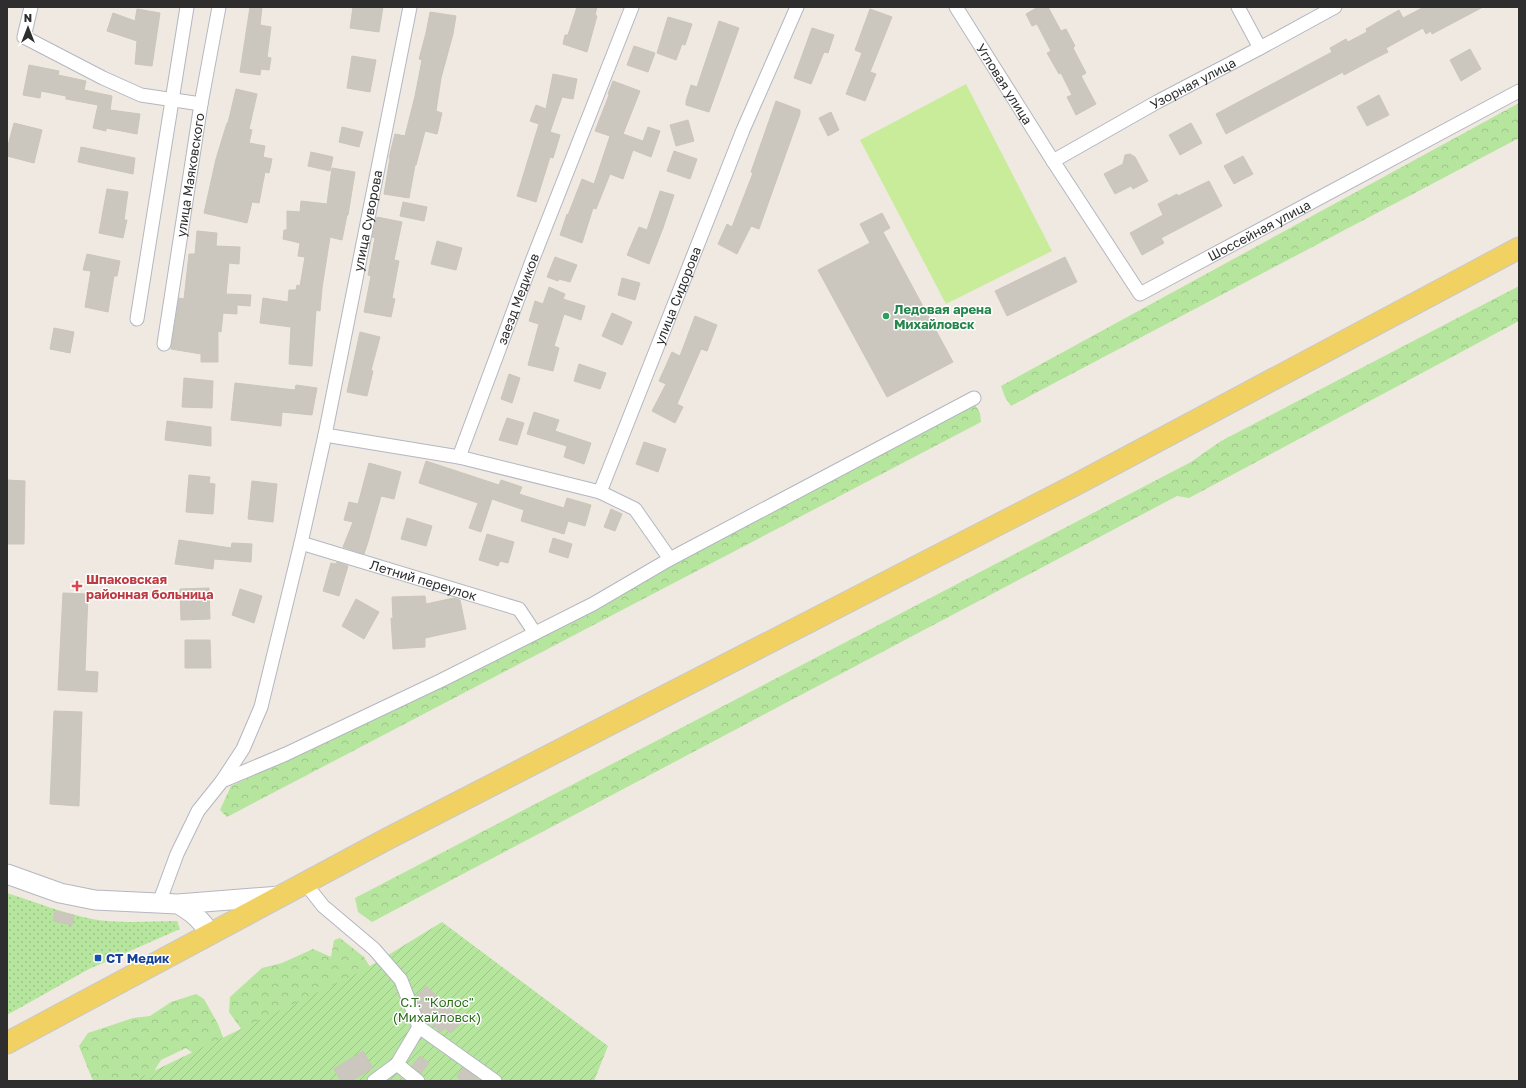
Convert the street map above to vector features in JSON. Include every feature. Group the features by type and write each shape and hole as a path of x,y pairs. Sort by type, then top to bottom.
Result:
{"main road":[{"path":"7,1043 387,839 1077,484 1519,248"}],"street":[{"path":"30,7 24,37 103,78 141,95 202,104"},
{"path":"137,319 187,7"},
{"name":"улица Маяковского","path":"164,344 219,7"},
{"name":"улица Суворова","path":"159,903 178,854 198,811 222,782 243,749 261,707 301,543 325,435 410,7"},
{"name":"заезд Медиков","path":"459,457 532,261 632,7"},
{"name":"улица Сидорова","path":"600,492 743,130 797,7"},
{"name":"Угловая улица","path":"956,7 1053,161"},
{"path":"1238,7 1260,48"},
{"name":"Узорная улица","path":"1053,161 1157,102 1334,7"},
{"name":"Шоссейная улица","path":"1053,161 1140,294 1519,91"},
{"path":"222,782 286,754 442,680 593,604 670,559 974,398"},
{"path":"325,435 459,457 600,492 635,509 670,559"},
{"name":"Летний переулок","path":"301,543 519,609 535,633"},
{"path":"7,874 68,894 95,900 178,904 280,896"},
{"path":"305,883 323,906 374,949 401,980 419,1027 495,1081"},
{"path":"178,904 192,912 201,920 210,934"},
{"path":"374,1081 397,1064 419,1027"},
{"path":"397,1064 418,1081"}],"green space":[{"path":"966,84 1052,251 946,304 860,140"},
{"path":"1519,103 1519,138 1011,406 1005,397 1001,386"},
{"path":"1519,286 1519,321 1189,498 1177,496 372,922 358,912 355,898 1191,462 1221,441"},
{"path":"974,403 980,413 981,422 227,817 220,810 231,786 289,759 673,561"},
{"path":"7,893 81,917 102,921 124,922 177,921 180,929 89,969 7,1015"},
{"name":"С.Т. \"Колос\" (Михайловск)","path":"442,922 608,1046 594,1081 140,1081 139,1078 362,971"},
{"path":"340,938 364,957 375,975 247,1037 229,1012 230,997 262,968 282,963 313,949 331,957 334,940"},
{"path":"196,994 204,999 218,1024 226,1045 201,1059 186,1048 161,1060 148,1081 93,1081 79,1046 88,1033 133,1018 150,1016 171,1002"}],"building":[{"path":"250,7 262,7 260,25 271,27 267,57 271,58 269,70 261,69 260,75 240,72"},
{"path":"353,7 383,7 379,32 350,28"},
{"path":"577,7 597,7 595,15 597,16 587,52 563,44 565,35 568,35"},
{"path":"1038,7 1048,7 1061,31 1066,29 1075,46 1073,48 1086,73 1081,76 1096,104 1076,115 1067,97 1072,95 1061,73 1059,74 1047,53 1051,51 1037,24 1032,26 1026,14"},
{"path":"1424,7 1483,7 1432,34 1431,31 1426,34 1423,28 1386,48 1388,52 1344,75 1343,72 1226,134 1216,114 1332,52 1330,48 1346,39 1348,42 1367,32 1366,29 1399,10 1403,18"},
{"path":"137,9 160,13 152,66 135,64 137,41 107,31 113,13 135,21"},
{"path":"870,9 892,17 870,72 876,74 865,101 846,94 862,53 855,50"},
{"path":"430,12 456,16 453,34 441,78 436,111 442,113 437,134 425,131 415,165 409,198 384,194 389,158 395,134 405,136 415,96 422,60 419,59"},
{"path":"668,17 692,24 685,45 682,44 676,60 657,53"},
{"path":"719,21 739,28 709,112 686,105 686,101 691,85 697,87"},
{"path":"812,28 834,35 828,53 824,52 811,84 794,78"},
{"path":"634,46 655,53 648,72 627,65"},
{"path":"1470,49 1481,69 1461,81 1450,60"},
{"path":"352,56 376,60 370,92 347,88"},
{"path":"29,65 59,71 58,75 86,81 84,90 112,96 110,110 140,114 137,134 106,128 106,131 93,128 98,105 66,99 66,96 41,91 40,98 23,95"},
{"path":"553,74 577,79 573,99 562,97 550,132 560,135 553,158 550,157 536,202 517,196 539,124 530,121 536,105 546,109"},
{"path":"613,81 640,91 623,134 643,141 648,127 660,131 651,157 633,150 623,179 610,174 596,209 593,208 582,243 560,235 582,179 594,184 610,136 595,131"},
{"path":"236,89 257,94 249,129 252,130 249,143 265,146 263,157 272,159 269,173 265,172 259,203 252,202 247,223 204,213 216,159 228,123"},
{"path":"1379,95 1389,115 1367,126 1357,107"},
{"path":"776,101 800,110 800,114 759,229 751,226 737,254 718,244 727,224 732,227 753,173 751,172"},
{"path":"831,112 839,130 828,136 819,118"},
{"path":"688,120 694,141 676,146 670,125"},
{"path":"14,123 42,130 34,163 7,156 7,149"},
{"path":"1191,123 1202,143 1180,155 1169,135"},
{"path":"342,127 363,132 359,147 339,142"},
{"path":"81,147 135,158 133,174 78,162"},
{"path":"674,151 697,159 690,179 667,171"},
{"path":"311,152 333,157 330,171 308,166"},
{"path":"1130,154 1135,157 1148,181 1133,189 1131,186 1115,194 1104,174 1123,164 1125,155"},
{"path":"1243,156 1253,174 1234,184 1224,166"},
{"path":"332,168 355,172 348,215 342,240 330,237 320,311 316,310 312,366 289,364 291,327 260,323 263,298 288,302 289,290 296,290 297,285 300,286 305,257 298,256 300,243 283,239 284,230 287,230 287,211 300,212 301,201 327,204"},
{"path":"1209,181 1222,206 1161,238 1164,243 1142,255 1130,233 1163,215 1158,204 1177,194 1178,196"},
{"path":"107,189 128,192 124,220 127,220 123,238 99,233"},
{"path":"660,191 674,195 649,264 627,255 639,227 647,230"},
{"path":"403,202 427,207 424,221 400,216"},
{"name":"Ледовая арена Михайловск","path":"882,213 890,228 883,232 953,362 887,397 818,270 870,243 860,224"},
{"path":"377,217 402,222 394,260 399,261 392,298 395,299 391,317 364,312 371,276 368,275 375,238 372,237"},
{"path":"197,231 217,233 216,246 240,247 239,264 229,263 226,294 251,295 250,306 237,305 237,314 223,313 221,332 218,331 218,362 201,362 201,354 171,349 179,298 184,299 189,254 195,254"},
{"path":"437,241 462,248 456,270 431,264"},
{"path":"87,254 120,261 117,276 114,276 108,312 85,307 91,271 83,270"},
{"path":"555,257 577,265 570,282 559,279 558,281 547,277"},
{"path":"1065,257 1077,282 1007,316 995,291"},
{"path":"622,278 640,283 635,300 618,295"},
{"path":"549,287 565,294 563,299 585,306 581,320 564,314 554,346 559,348 553,371 528,365 539,324 529,321 535,301 543,304"},
{"path":"612,313 632,322 622,345 602,336"},
{"path":"695,316 717,325 707,351 701,349 677,404 683,407 675,423 652,411 666,384 659,381 672,352 680,356"},
{"path":"54,328 74,332 70,353 50,349"},
{"path":"360,332 380,337 371,370 373,371 367,396 347,392"},
{"path":"579,364 606,373 600,389 574,381"},
{"path":"509,374 520,378 512,403 501,399"},
{"path":"184,378 213,381 212,408 182,407"},
{"path":"235,383 295,390 296,385 317,388 312,415 282,412 281,426 231,420"},
{"path":"534,412 559,420 555,431 591,443 584,464 564,457 567,446 527,434"},
{"path":"507,418 524,423 517,445 499,440"},
{"path":"167,421 211,427 211,446 165,440"},
{"path":"644,442 666,449 658,472 636,464"},
{"path":"426,461 499,485 501,480 522,487 519,494 564,508 567,498 591,505 585,526 568,521 564,534 521,521 524,510 492,499 481,532 469,528 478,503 419,483"},
{"path":"369,463 401,472 394,499 381,496 364,554 343,547 353,522 344,520 349,502 358,504"},
{"path":"189,475 210,477 209,483 215,484 213,514 186,512"},
{"path":"7,480 25,481 24,544 7,544"},
{"path":"252,481 277,484 273,522 248,519"},
{"path":"611,509 622,514 615,531 604,527"},
{"path":"407,518 432,526 426,546 401,539"},
{"path":"487,534 514,542 508,563 500,561 498,566 479,560"},
{"path":"553,538 572,544 568,558 549,552"},
{"path":"179,540 231,548 232,543 252,544 251,562 214,559 213,569 175,564"},
{"path":"337,562 348,566 339,596 323,591 331,563 336,564"},
{"path":"209,588 210,619 181,620 180,589"},
{"path":"240,589 262,596 254,623 232,615"},
{"path":"63,593 88,594 85,671 98,672 97,692 58,690"},
{"path":"425,596 426,604 454,598 460,600 466,629 425,638 425,647 393,649 391,618 393,619 392,597"},
{"path":"356,599 379,612 364,639 342,626"},
{"path":"185,640 210,640 211,668 185,668"},
{"path":"54,711 82,712 79,806 50,804"},
{"path":"55,911 74,915 72,925 53,921"},
{"path":"426,986 464,1020 451,1033 445,1028 441,1032 423,1016 416,996"},
{"path":"363,1051 373,1068 351,1081 341,1081 334,1069"},
{"path":"420,1056 429,1063 421,1073 412,1066"},
{"path":"463,1068 480,1081 462,1081 457,1077"}],"place":[{"name":"Ледовая арена Михайловск","path":"886,316"},
{"name":"Шпаковская районная больница","path":"77,586"},
{"name":"СТ Медик","path":"98,958"}]}
